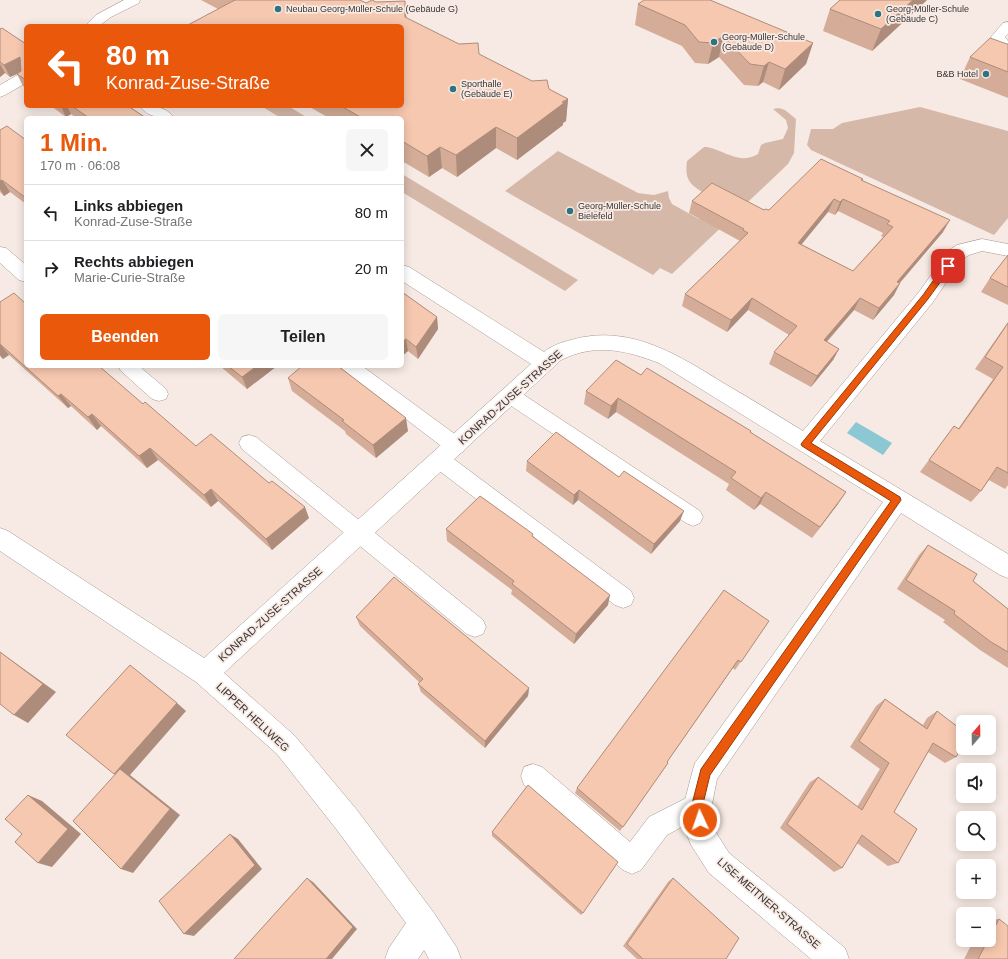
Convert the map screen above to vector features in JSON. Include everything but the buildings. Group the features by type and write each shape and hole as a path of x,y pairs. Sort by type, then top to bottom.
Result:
{"street":[{"path":"0,92 24,77"},
{"path":"151,108 163,116"},
{"path":"805,444 926,297 955,255 963,250 977,246 1008,250"},
{"path":"0,253 24,273"},
{"path":"404,273 545,363"},
{"name":"KONRAD-ZUSE-STRASSE","path":"205,673 360,534 545,363 565,348 587,343 615,343 650,351 666,358 1008,567"},
{"name":"LISE-MEITNER-STRASSE","path":"834,959 719,863 701,835 698,804 705,773 897,500"},
{"name":"LIPPER HELLWEG","path":"0,538 205,673 286,745 347,820 424,924 446,959"},
{"path":"400,959 424,924"}],"lane":[{"path":"94,24 111,11 134,0"},
{"path":"1008,26 998,37 1000,42 1008,47"},
{"path":"129,368 159,394"},
{"path":"351,368 448,453 623,598"},
{"path":"511,396 693,517"},
{"path":"249,443 475,627"},
{"path":"533,776 632,861 658,826 698,804"}],"shaded area":[{"path":"920,107 1008,131 1008,218 994,235 811,150 807,145 811,129 833,129 842,123"},
{"path":"264,108 291,108 305,116 278,116"},
{"path":"779,108 785,110 796,119 794,153 788,164 672,274 660,268 653,275 505,191 558,151 638,193 654,195 668,191 672,204 699,219 709,196 690,183 686,168 687,161 704,147 739,158 751,157 758,154 761,145 783,139 788,128 786,120 773,109"},
{"path":"404,175 578,280 565,291 404,193"}],"water":[{"path":"856,422 892,443 883,455 847,433"}],"place":[{"name":"Neubau Georg-Müller-Schule (Gebäude G)","path":"278,9"},
{"name":"Georg-Müller-Schule (Gebäude C)","path":"878,14"},
{"name":"Georg-Müller-Schule (Gebäude D)","path":"714,42"},
{"name":"B&B Hotel","path":"986,74"},
{"name":"Sporthalle (Gebäude E)","path":"453,89"},
{"name":"Georg-Müller-Schule Bielefeld","path":"570,211"}],"route":[{"path":"700,820 698,804 705,773 897,500 805,444 926,297 948,266"}]}
